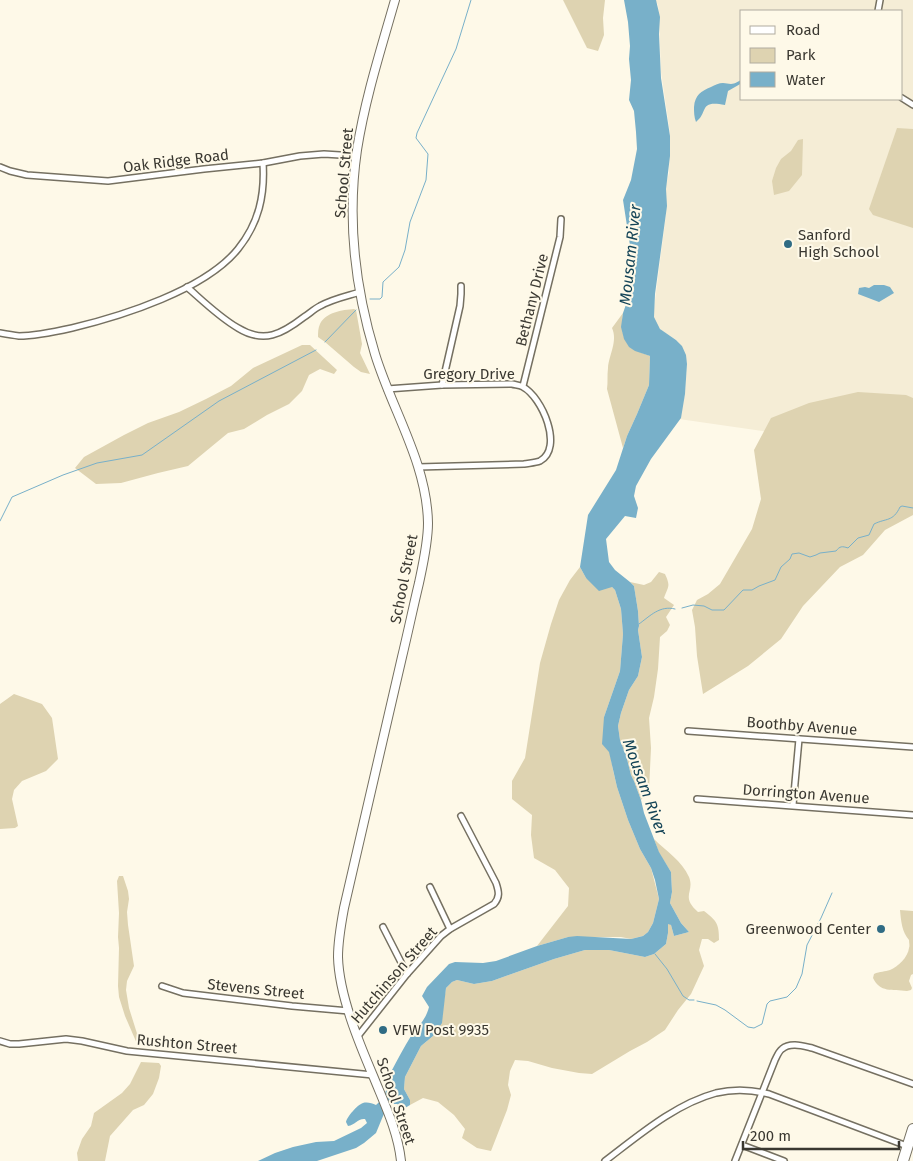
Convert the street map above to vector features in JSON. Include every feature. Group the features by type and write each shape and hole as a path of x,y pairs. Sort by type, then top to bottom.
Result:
{"highway":[{"path":"904,1161 913,1129"}],"street":[{"name":"School Street","path":"395,0 366,103 356,156 353,223 360,292 368,332 387,389 418,468 423,484 428,523 424,560 340,931 338,953 339,972 344,996 372,1075 387,1109 400,1151 401,1161"},
{"name":"Oak Ridge Road","path":"0,168 27,175 108,181 263,163 300,156 324,154 356,156"},
{"path":"0,333 19,336 33,335 101,321 187,287 232,256 247,237 258,214 261,201 264,178 263,163"},
{"name":"Bethany Drive","path":"523,386 560,237 561,219"},
{"path":"442,385 460,306 461,286"},
{"path":"187,287 238,329 262,337 278,334 290,329 318,307 330,301 360,292"},
{"name":"Gregory Drive","path":"387,389 442,385 505,384 523,386 538,400 548,422 550,432 547,453 542,459 533,463 418,468"},
{"name":"Boothby Avenue","path":"688,731 913,747"},
{"path":"793,805 799,739"},
{"name":"Dorrington Avenue","path":"697,799 913,815"},
{"name":"Hutchinson Street","path":"358,1036 428,950 450,929 494,904 498,896 496,884 461,816"},
{"path":"430,887 450,929"},
{"path":"383,927 407,974"},
{"name":"Stevens Street","path":"162,986 183,993 349,1011"},
{"name":"Rushton Street","path":"0,1041 19,1044 66,1039 127,1051 372,1075"},
{"path":"735,1161 775,1060 782,1049 793,1045 812,1048 913,1084"},
{"path":"605,1161 658,1121 702,1098 725,1092 762,1092 908,1146"},
{"path":"742,1145 784,1161"}],"shaded area":[{"name":"Sanford High School","path":"655,0 913,0 913,453 679,419 685,394 687,363 679,343 662,331 653,316 666,214 665,188 669,173 670,133 661,72 658,5"}],"green space":[{"path":"563,0 605,0 604,35 598,51 587,48"},
{"path":"897,128 913,129 913,228 873,215 869,209"},
{"path":"803,139 802,175 789,191 774,195 772,181 776,168 781,159 791,151 798,140"},
{"path":"356,310 362,344 360,353 370,374 361,372 318,337 319,326 326,317 340,311"},
{"path":"623,313 622,329 626,341 635,349 650,356 649,385 623,448 607,389 609,363 614,343 612,328"},
{"path":"302,345 310,345 337,370 334,374 320,369 309,375 302,391 289,404 244,429 228,433 188,466 121,483 96,484 75,468 84,457 124,435 206,399 231,386 253,368"},
{"path":"858,392 906,395 913,398 913,515 885,530 863,555 840,567 803,606 781,639 748,666 703,694 692,610 697,600 720,584 752,529 761,499 754,450 771,418 809,403"},
{"path":"580,567 586,578 612,587 615,590 621,609 623,634 620,671 604,717 617,787 640,849 651,868 659,899 653,923 648,932 643,936 631,939 621,937 568,937 537,946 568,906 569,888 555,870 534,858 531,835 532,815 512,799 512,781 525,758 540,663 551,624 559,600"},
{"path":"659,572 665,574 668,582 664,598 674,605 666,617 670,625 667,631 660,637 658,669 649,718 651,748 649,790 641,800 620,740 618,726 629,690 638,676 642,657 634,586 630,582 644,585 651,582"},
{"path":"14,694 42,704 52,718 58,759 46,771 22,781 14,790 12,799 18,826 0,829 0,704"},
{"path":"654,839 686,871 690,882 690,902 698,912 704,911 714,920 718,926 719,935 719,940 714,943 708,939 702,939 699,950 704,966 691,994 665,1030 592,1074 515,1060 510,1071 508,1085 511,1095 491,1151 477,1148 462,1138 465,1129 454,1115 438,1102 423,1098 410,1105 410,1100 404,1089 405,1077 421,1046 433,1036 443,1014 446,988 452,982 457,980 474,984 492,981 585,950 609,950 645,957 654,954 666,944 668,923 671,925 674,936 689,932 681,923 670,903 672,892 671,872 659,853"},
{"path":"119,876 123,876 129,899 127,912 134,966 127,981 126,990 129,1008 140,1043 138,1046 119,997 117,881"},
{"path":"900,910 913,911 913,974 909,981 912,988 907,991 883,988 873,978 874,974 878,972 896,967 905,958 908,951 909,940 903,930"},
{"path":"141,1062 159,1063 161,1066 153,1094 144,1105 133,1110 110,1136 105,1161 78,1161 77,1153 82,1139 91,1126 94,1113 122,1093 130,1084"}],"water":[{"path":"624,0 656,0 660,17 661,78 670,136 670,156 666,189 667,206 655,294 654,317 660,329 682,346 687,364 681,418 651,459 636,486 634,496 638,508 636,518 625,516 606,539 609,562 615,570 634,586 642,657 638,676 629,690 618,726 620,740 644,813 659,852 671,872 672,892 670,903 681,923 689,932 674,936 671,925 668,924 666,944 654,954 645,957 609,950 585,950 492,981 474,984 457,980 452,982 446,988 442,1023 433,1036 421,1046 405,1077 404,1089 410,1100 410,1105 405,1108 397,1104 388,1104 376,1133 356,1148 317,1161 258,1161 293,1147 316,1142 334,1141 361,1128 367,1123 363,1119 348,1126 346,1122 353,1111 361,1104 371,1103 376,1105 383,1097 392,1070 408,1040 428,1011 429,1007 422,996 427,987 449,964 455,962 483,963 496,961 568,937 631,939 643,936 648,932 653,923 659,899 655,880 628,820 617,787 609,752 602,744 604,717 620,671 623,634 621,609 615,590 612,587 599,591 586,578 580,567 588,515 616,470 627,436 649,385 650,356 629,347 624,339 621,327 623,313 629,296 631,252 623,200 631,180 637,149 634,111 629,100 631,80 630,46"},
{"path":"740,80 740,84 728,91 725,105 711,104 707,106 696,122 694,107 699,94 717,84"},
{"path":"874,285 890,287 894,293 879,302 858,294 859,288 869,288"}],"waterway":[{"path":"370,299 380,299 382,297 383,282 399,267 405,250 410,222 426,180 428,154 416,138 417,133 456,49 471,0"},
{"path":"325,342 356,310"},
{"path":"0,521 12,497 97,463 142,455 219,401 316,350"},
{"path":"682,608 693,605 704,606 712,610 724,610 743,590 752,590 775,580 781,567 790,559 792,554 799,553 810,557 820,553 836,551 841,547 848,548 858,538 869,535 874,524 895,515 900,507 913,508"},
{"path":"639,624 660,610 675,609"},
{"path":"697,1001 716,1005 748,1027 754,1028 762,1024 767,1004 770,1001 787,997 796,988 802,974 807,945 832,893"},
{"path":"655,954 667,969 683,996 689,1000 694,1000"}],"place":[{"name":"Sanford High School","path":"788,244"},
{"name":"Greenwood Center","path":"881,929"},
{"name":"VFW Post 9935","path":"383,1030"}],"water label":[{"name":"Mousam River","path":"630,255"},
{"name":"Mousam River","path":"645,787"}]}
